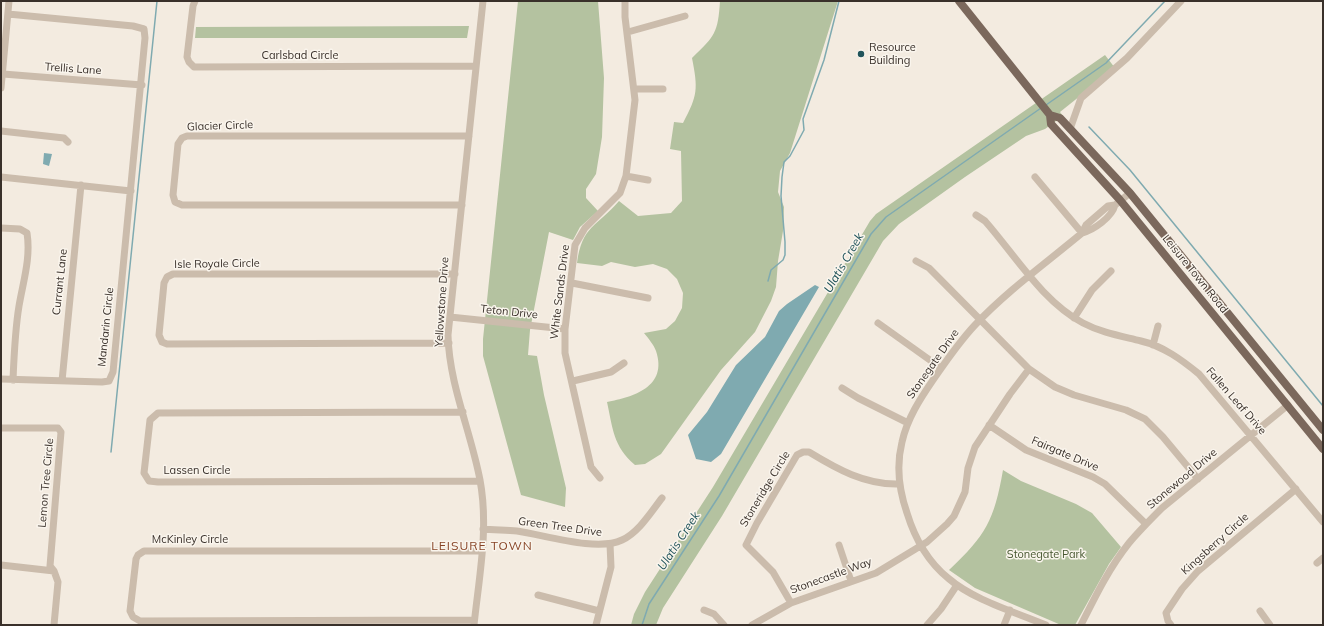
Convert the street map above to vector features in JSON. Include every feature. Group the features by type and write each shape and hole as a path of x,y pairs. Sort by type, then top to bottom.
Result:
{"main road":[{"name":"Leisure Town Road","path":"959,1 1050,115 1060,118 1130,193 1323,430"},
{"name":"Leisure Town Road","path":"1050,115 1051,124 1288,405 1323,449"}],"street":[{"path":"1,88 9,1"},
{"name":"Carlsbad Circle","path":"195,1 192,6 187,65 196,67 476,66"},
{"name":"Yellowstone Drive","path":"474,622 483,529 480,481 450,360 449,343 450,317 483,1"},
{"name":"White Sands Drive","path":"600,478 591,467 566,352 565,329 572,283 575,245 578,237 620,193 626,176 635,89 625,1"},
{"path":"1070,129 1081,98 1127,58 1181,1"},
{"name":"Mandarin Circle","path":"1,379 102,382 108,381 113,372 142,85 145,38 144,29 132,26 8,14"},
{"path":"628,32 685,16"},
{"name":"Trellis Lane","path":"3,74 142,85"},
{"path":"635,89 663,89"},
{"path":"1,131 64,138 68,142"},
{"name":"Glacier Circle","path":"462,205 182,206 173,203 173,195 180,136 469,136"},
{"path":"626,176 648,180"},
{"path":"1,177 131,191"},
{"path":"1035,177 1082,233"},
{"name":"Currant Lane","path":"62,381 81,185"},
{"name":"Stonegate Drive","path":"1046,625 957,585 937,568 920,546 911,526 899,484 902,442 908,423 925,391 940,368 981,319 1082,233 1086,225 1108,206 1118,203 1130,193"},
{"name":"Fallen Leaf Drive","path":"976,215 985,221 1030,276 1056,304 1074,318 1105,333 1153,345 1172,354 1199,374 1252,435 1323,522"},
{"path":"1,228 20,229 27,233 28,242 27,261 19,306 13,380"},
{"path":"916,261 929,268 1029,369 1055,387 1074,395 1126,410 1145,419 1163,437 1198,479"},
{"path":"1074,318 1092,290 1111,271"},
{"name":"Isle Royale Circle","path":"449,343 172,344 158,342 158,335 165,275 455,274"},
{"path":"572,283 648,298"},
{"name":"Teton Drive","path":"450,317 565,329"},
{"path":"878,323 940,368"},
{"path":"1153,345 1158,326"},
{"path":"573,380 611,372 624,363"},
{"name":"Stonecastle Way","path":"752,625 791,602 876,573 935,535 954,516 965,492 970,463 975,447 1029,369"},
{"path":"842,388 858,398 908,423"},
{"name":"Stonewood Drive","path":"1081,625 1099,588 1114,564 1129,543 1146,524 1162,508 1288,405"},
{"name":"Lassen Circle","path":"463,412 152,414 150,420 144,480 158,482 480,481"},
{"name":"Fairgate Drive","path":"989,425 1026,450 1093,477 1105,484 1146,524"},
{"name":"Lemon Tree Circle","path":"1,428 46,427 58,428 61,432 50,566 54,571 58,582 54,625"},
{"name":"Stoneridge Circle","path":"791,602 773,572 746,545 757,523 797,455 803,452 809,452 849,474 871,482 899,484"},
{"name":"Kingsberry Circle","path":"1171,625 1166,614 1191,579 1213,557 1296,489"},
{"name":"Green Tree Drive","path":"483,529 516,531 548,538 610,544 623,540 632,534 662,498"},
{"path":"596,625 611,567 610,544"},
{"path":"839,545 851,581"},
{"name":"McKinley Circle","path":"474,622 140,621 131,619 130,611 138,552 482,551"},
{"path":"1,565 54,571"},
{"path":"927,625 941,609 957,585"},
{"path":"538,595 599,611"},
{"path":"704,610 714,614 724,625"},
{"path":"1004,625 1010,610"},
{"path":"1260,611 1270,625"}],"green space":[{"path":"518,1 598,1 604,78 602,137 596,174 586,189 586,198 598,211 580,227 573,240 549,232 530,330 528,355 537,356 544,395 566,488 565,507 521,495 483,356 483,339"},
{"path":"720,1 838,1 790,153 780,171 778,192 784,207 783,231 778,261 776,287 771,301 755,332 721,370 661,454 645,464 635,465 622,451 618,444 607,402 637,393 653,382 657,373 658,363 656,351 644,333 666,329 675,321 682,308 683,293 677,279 667,269 653,264 635,267 611,262 602,266 577,263 579,250 587,234 619,201 638,216 671,213 682,201 681,151 670,149 674,122 683,123 692,105 696,85 692,58 706,44 714,33 718,20"},
{"path":"469,26 467,38 195,38 196,27"},
{"path":"1105,55 1115,68 1060,112 1063,116 1045,129 1026,136 965,177 899,224 883,241 722,516 663,608 656,625 631,625 634,614 645,592 713,487 870,221 876,214"},
{"name":"Stonegate Park","path":"1003,470 1021,481 1076,504 1092,513 1121,547 1109,564 1075,625 1061,625 975,588 949,570 972,547 992,515 1000,488"}],"water":[{"path":"44,153 52,154 49,166 43,164"},
{"path":"815,285 819,287 721,454 711,462 696,459 688,435 707,412 736,365 765,337 779,311"}],"waterway":[{"path":"111,452 157,1"},
{"path":"768,281 771,270 783,260 785,255 781,196 784,162 790,156 804,130 803,119 824,60 839,1"},
{"name":"Ulatis Creek","path":"1046,105 1106,63 1165,1"},
{"name":"Ulatis Creek","path":"642,625 649,604 719,496 871,234 886,217 1041,108"},
{"path":"1089,127 1130,170 1323,406"}],"place":[{"name":"Resource Building","path":"861,54"}],"district":[{"name":"LEISURE TOWN","path":"482,546"}]}
